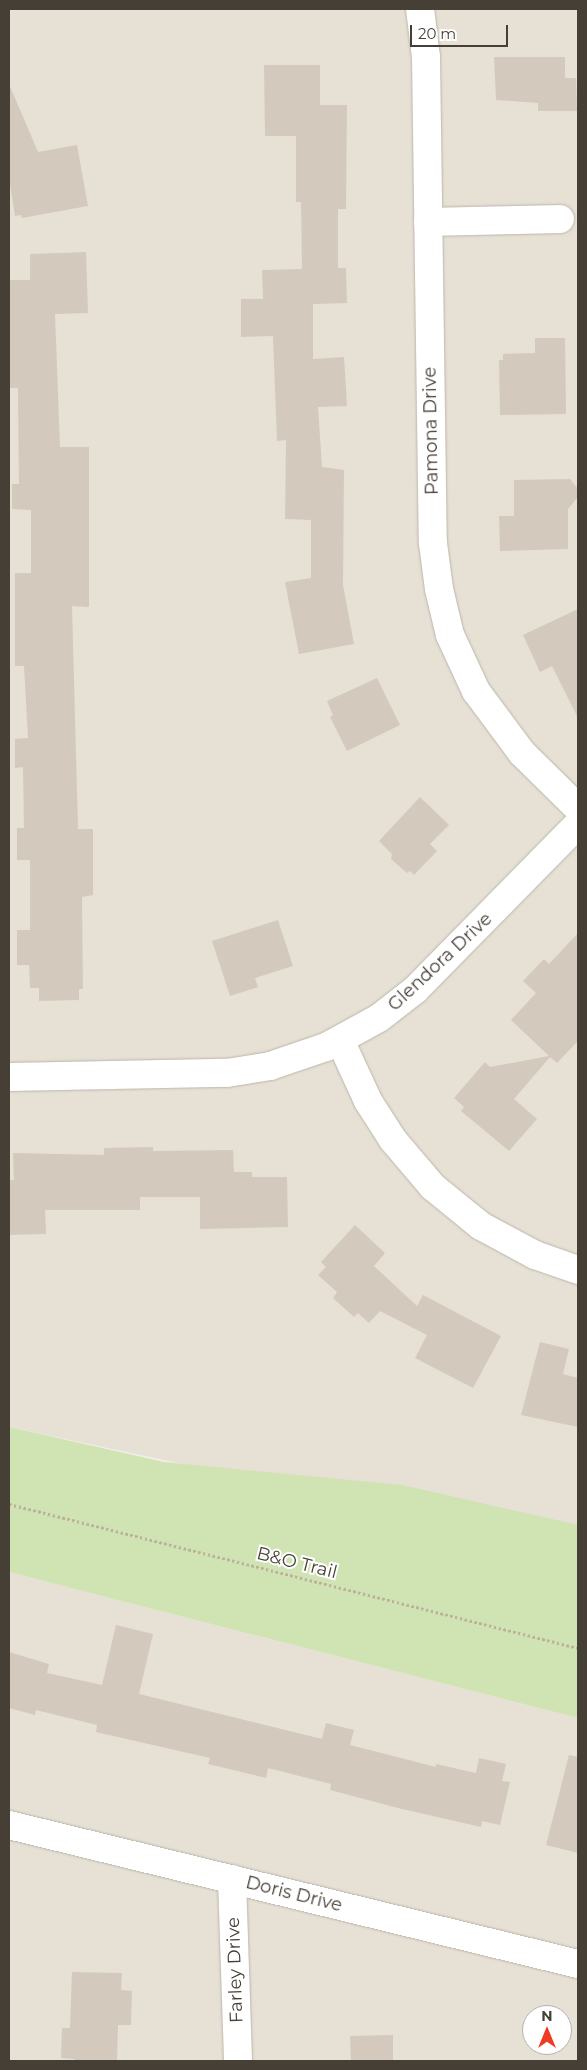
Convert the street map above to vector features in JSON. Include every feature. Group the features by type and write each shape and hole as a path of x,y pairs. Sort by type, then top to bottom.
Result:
{"street":[{"name":"Pamona Drive","path":"420,9 426,57 433,543 446,621 469,677 493,716 522,753 578,808"},
{"path":"428,222 560,218"},
{"name":"Glendora Drive","path":"9,1077 227,1073 270,1066 340,1040 379,1018 426,980 578,824"},
{"path":"340,1040 368,1101 392,1140 433,1186 481,1226 535,1256 578,1270"},
{"name":"Doris Drive","path":"9,1825 578,1964"},
{"name":"Farley Drive","path":"232,1879 238,2061"}],"path":[{"name":"B&O Trail","path":"9,1504 578,1648"}],"shaded area":[{"path":"9,9 578,9 578,1548 9,1427"},
{"path":"9,1572 578,1718 578,2061 9,2061"}],"green space":[{"path":"9,1427 164,1462 402,1485 578,1525 578,1718 9,1572"}],"building":[{"path":"494,57 565,57 565,78 576,78 577,111 538,111 538,103 496,100"},
{"path":"264,65 320,65 320,105 347,105 346,209 338,209 338,268 346,268 347,303 313,304 313,359 344,357 347,406 318,407 322,467 344,470 343,585 354,644 299,654 285,582 311,578 311,520 285,519 286,440 277,441 273,336 241,337 241,299 263,299 262,270 302,269 301,202 296,202 296,136 265,136"},
{"path":"9,84 38,152 77,145 88,206 22,218 21,215 15,216 9,178"},
{"path":"86,252 88,313 55,314 60,447 89,447 89,607 72,606 78,829 93,829 93,895 82,897 83,989 79,989 79,1000 39,1001 39,988 30,988 29,965 17,965 17,930 30,930 30,860 17,860 17,828 24,828 23,767 15,768 15,739 28,738 24,666 15,666 15,573 31,573 31,510 12,509 12,484 19,484 18,388 10,388 9,280 30,280 30,254"},
{"path":"535,338 565,338 566,414 500,415 499,360 503,360 503,354 535,353"},
{"path":"570,479 578,489 578,497 568,509 568,549 500,551 499,516 514,516 514,480"},
{"path":"578,609 578,718 552,666 540,672 523,635"},
{"path":"377,678 400,725 347,751 330,717 333,715 327,701"},
{"path":"420,797 449,825 430,844 437,851 414,875 410,871 407,873 391,859 392,854 379,841"},
{"path":"278,920 293,966 255,978 258,987 230,996 212,941"},
{"path":"578,933 578,1041 557,1063 550,1057 514,1099 537,1119 509,1151 461,1111 464,1107 454,1098 485,1062 490,1067 549,1056 511,1020 536,993 523,981 544,959 549,964"},
{"path":"153,1147 153,1151 233,1150 234,1172 252,1172 252,1177 287,1177 288,1227 200,1229 200,1197 140,1197 140,1210 45,1210 46,1234 9,1235 9,1180 14,1180 13,1153 104,1155 104,1148"},
{"path":"355,1225 385,1253 374,1266 417,1306 423,1295 501,1336 473,1388 415,1358 427,1335 380,1311 369,1323 358,1313 354,1317 333,1298 337,1292 318,1275 326,1267 321,1262"},
{"path":"540,1342 569,1349 563,1374 578,1378 578,1427 521,1415"},
{"path":"116,1625 153,1634 139,1694 322,1739 326,1723 354,1730 350,1745 436,1767 436,1764 476,1773 479,1758 506,1764 502,1781 510,1782 500,1825 482,1821 481,1827 398,1808 330,1790 331,1784 268,1768 266,1778 208,1764 210,1758 96,1732 97,1725 36,1710 35,1715 9,1708 9,1652 49,1664 47,1673 102,1685"},
{"path":"569,1755 578,1757 578,1853 546,1845"},
{"path":"72,1972 122,1973 121,1990 132,1991 131,2025 118,2025 117,2061 74,2061 74,2059 61,2058 62,2028 70,2028"},
{"path":"393,2035 393,2061 351,2061 350,2036"}]}
